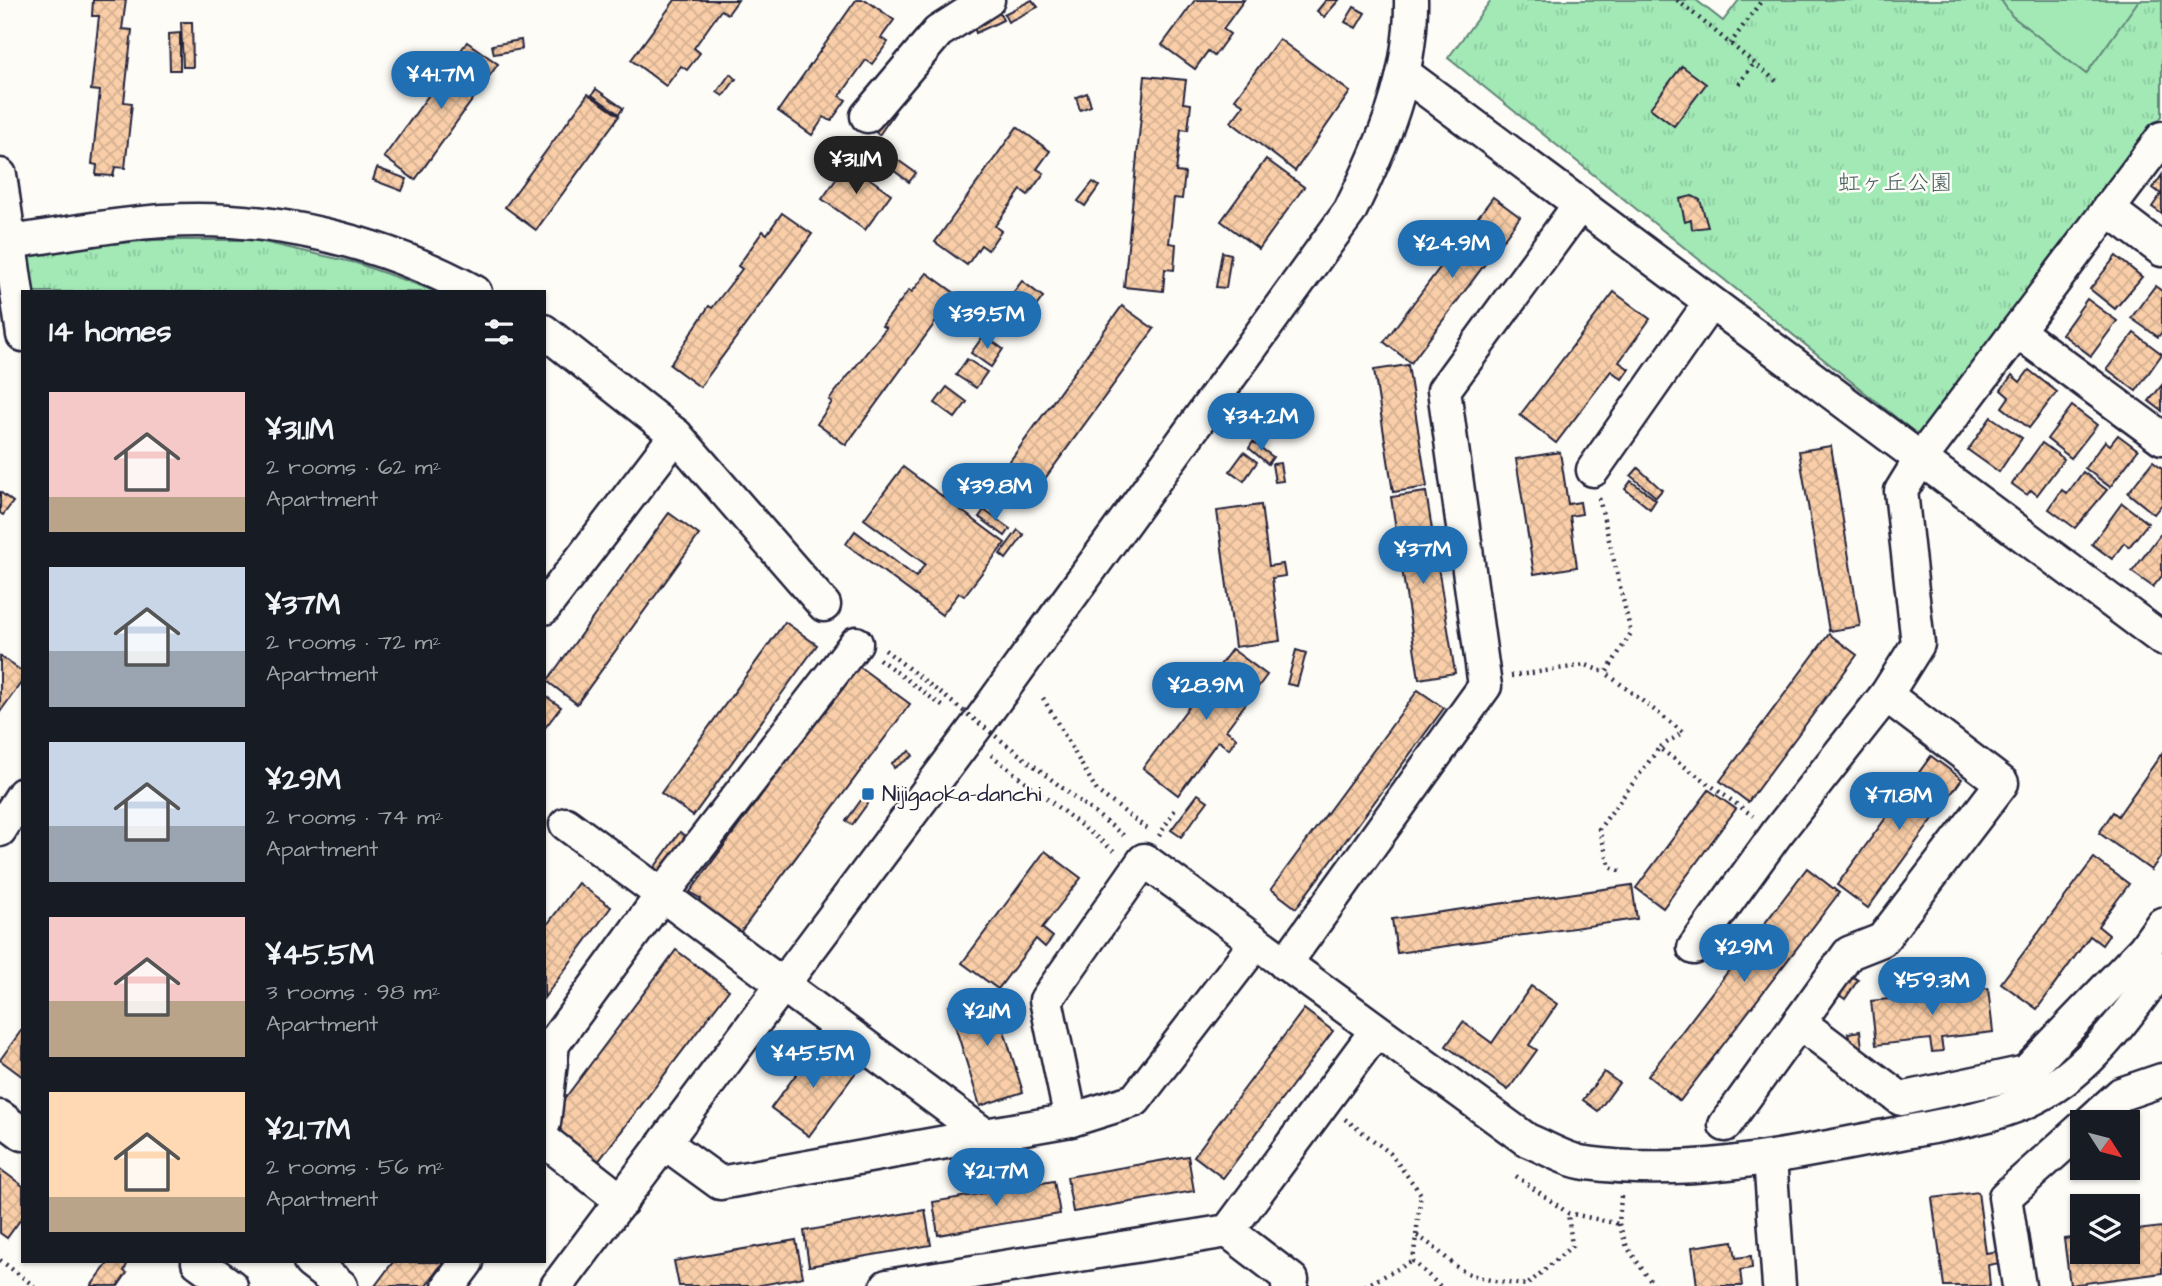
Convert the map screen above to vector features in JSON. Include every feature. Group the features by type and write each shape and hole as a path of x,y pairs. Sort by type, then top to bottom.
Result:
{"street":[{"path":"867,116 938,32 988,0"},
{"path":"556,1286 968,737 1350,211 1385,139 1405,74 1411,0"},
{"path":"1405,74 2162,639"},
{"path":"1694,948 1777,833 1886,695 1918,644 1901,491 1920,460 2162,138"},
{"path":"0,175 21,321"},
{"path":"1285,964 1485,686 1444,390 1580,204"},
{"path":"2108,209 2162,250"},
{"path":"10,242 161,221 217,220 297,230 368,245 440,273 471,290"},
{"path":"1593,470 1710,303"},
{"path":"2017,331 2162,438"},
{"path":"546,333 676,435 824,605"},
{"path":"546,605 676,435"},
{"path":"622,1201 546,1142 553,1044 662,895 871,647"},
{"path":"1725,1125 1849,953 1882,940 2002,783 1886,695"},
{"path":"0,830 21,797"},
{"path":"566,824 783,982 985,1135"},
{"path":"1071,1120 1046,1000 1151,849 1255,944 1527,1140 1583,1163 1714,1167 1972,1119 2029,1101 2076,1070 2117,1029 2162,968"},
{"path":"1799,1022 1901,1099 2026,1072 2144,949 2162,924"},
{"path":"665,1143 720,1183 1071,1120 1135,1100 1255,944"},
{"path":"887,1286 990,1276 1228,1231 1376,1031"},
{"path":"2103,1110 2121,1094 2162,1080"},
{"path":"0,1117 21,1133"},
{"path":"2020,1286 2005,1197 2070,1139"},
{"path":"1770,1158 1779,1286"},
{"path":"1228,1231 1292,1280 1288,1286"},
{"path":"199,1263 232,1286"},
{"path":"311,1263 341,1286"},
{"path":"449,1286 466,1263"}],"path":[{"path":"1677,0 1776,81"},
{"path":"1730,44 1762,0"},
{"path":"1739,84 1754,64"},
{"path":"1593,470 1631,633 1605,673"},
{"path":"871,647 1131,841 1151,849"},
{"path":"1485,686 1513,675 1586,665 1605,673 1683,732 1659,748 1599,828 1610,867 1620,871"},
{"path":"1043,698 1097,791 1151,849"},
{"path":"968,737 1122,857 1151,849"},
{"path":"1659,748 1777,833"},
{"path":"1323,1103 1390,1153 1421,1194 1413,1261"},
{"path":"1624,1166 1619,1224 1627,1247 1654,1286"},
{"path":"1516,1176 1569,1213 1619,1224"},
{"path":"1417,1236 1433,1245 1459,1269 1502,1283 1527,1285 1572,1246 1569,1213"},
{"path":"0,1260 34,1286"},
{"path":"1365,1286 1413,1261"},
{"path":"1413,1261 1440,1286"}],"green space":[{"name":"虹ヶ丘公園","path":"1491,0 1696,0 1723,21 1739,0 2162,0 2162,116 1934,448 1448,58"},
{"path":"2001,0 2139,0 2086,74 2012,16"},
{"path":"154,240 254,240 356,263 432,290 32,290 28,252"}],"building":[{"path":"93,0 126,0 122,29 132,30 124,102 132,103 125,168 115,167 113,176 96,175 97,165 92,164 100,91 91,90 99,16 92,16"},
{"path":"675,0 738,0 728,14 721,10 694,48 700,53 687,70 681,66 666,86 631,60"},
{"path":"856,0 866,0 894,20 881,38 888,42 872,64 866,60 840,96 846,100 831,121 824,117 812,135 778,111"},
{"path":"1032,0 1038,7 1008,22 1004,14"},
{"path":"1195,0 1244,0 1223,29 1230,34 1214,56 1208,51 1195,69 1162,45"},
{"path":"1326,0 1339,0 1324,17 1317,11"},
{"path":"1354,7 1365,13 1356,28 1345,22"},
{"path":"999,12 1003,20 976,33 973,24"},
{"path":"181,22 192,22 193,67 183,67"},
{"path":"180,33 180,70 170,70 169,34"},
{"path":"1279,39 1350,92 1295,171 1231,122 1244,105 1235,99"},
{"path":"521,40 522,49 494,54 492,45"},
{"path":"467,42 498,64 415,180 384,157"},
{"path":"1682,66 1706,84 1674,126 1650,108"},
{"path":"730,74 736,79 723,96 717,92"},
{"path":"1145,76 1186,80 1183,103 1191,104 1188,130 1181,129 1176,172 1185,173 1182,199 1174,198 1169,243 1176,244 1174,270 1165,269 1163,291 1124,287"},
{"path":"596,89 623,108 619,114 592,95"},
{"path":"1087,93 1091,106 1080,110 1076,97"},
{"path":"588,94 619,116 536,230 505,207"},
{"path":"888,107 895,112 879,135 872,129"},
{"path":"1017,127 1050,151 1037,169 1044,173 1028,195 1021,190 995,226 1001,231 988,250 981,245 967,265 935,242"},
{"path":"855,147 885,151 883,164 853,160"},
{"path":"895,158 916,173 909,182 888,166"},
{"path":"1266,159 1304,187 1259,249 1221,221"},
{"path":"848,163 891,194 865,230 822,199"},
{"path":"377,168 407,179 402,191 373,180"},
{"path":"2162,175 2162,214 2152,207 2161,194 2153,188"},
{"path":"1093,182 1099,186 1085,206 1078,201"},
{"path":"1692,196 1700,200 1708,227 1692,229 1691,220 1685,222 1680,199"},
{"path":"1493,197 1520,217 1411,363 1384,342"},
{"path":"782,213 812,234 700,387 670,365 709,306 712,308 742,269 738,266 763,231 767,234"},
{"path":"1222,252 1231,254 1226,288 1216,287"},
{"path":"2116,256 2142,277 2115,309 2090,289"},
{"path":"927,273 956,294 846,445 817,424 832,402 829,400 886,328 882,326 909,290 912,292"},
{"path":"1022,281 1043,297 1031,313 1010,297"},
{"path":"2155,286 2162,291 2162,332 2158,337 2131,318"},
{"path":"1614,292 1650,319 1619,362 1629,369 1622,379 1611,371 1556,443 1520,415"},
{"path":"2087,299 2117,321 2091,356 2062,334"},
{"path":"1122,306 1154,329 1030,499 999,476"},
{"path":"2134,333 2162,354 2136,391 2107,369"},
{"path":"984,335 1003,349 991,367 971,353"},
{"path":"967,359 987,372 976,388 956,375"},
{"path":"1408,365 1427,487 1393,492 1374,370"},
{"path":"2029,370 2057,392 2029,428 2002,407 2009,397 2001,390 2012,375 2020,382"},
{"path":"2162,385 2162,411 2149,401"},
{"path":"947,387 967,402 955,418 935,403"},
{"path":"2072,406 2097,425 2071,458 2047,439"},
{"path":"1991,417 2022,438 1999,472 1968,450"},
{"path":"2118,435 2138,450 2110,487 2085,468 2105,441 2110,445"},
{"path":"1253,442 1273,457 1268,464 1249,448"},
{"path":"2042,443 2064,459 2037,495 2031,490 2027,495 2012,484"},
{"path":"1831,446 1860,626 1829,631 1799,451"},
{"path":"1244,452 1257,462 1244,481 1230,471"},
{"path":"1560,452 1568,504 1580,502 1582,514 1570,516 1577,567 1534,574 1516,459"},
{"path":"2153,461 2162,468 2162,504 2154,514 2128,493"},
{"path":"1280,463 1283,481 1275,482 1272,464"},
{"path":"903,467 1005,543 964,596 959,593 942,615 846,544 855,531 916,577 925,564 864,519"},
{"path":"1638,468 1662,490 1656,497 1631,476"},
{"path":"2083,472 2107,490 2075,528 2049,509 2062,490 2067,494"},
{"path":"1631,481 1656,500 1650,509 1625,489"},
{"path":"0,492 13,502 3,515 0,513"},
{"path":"1426,492 1455,673 1419,679 1391,497"},
{"path":"2122,503 2148,523 2129,547 2124,543 2112,559 2092,544"},
{"path":"1261,505 1269,566 1283,564 1285,576 1272,578 1280,641 1235,647 1217,511"},
{"path":"984,510 1010,529 1005,536 979,517"},
{"path":"669,513 699,535 577,704 547,681"},
{"path":"1018,530 1024,535 1006,559 1000,554"},
{"path":"2162,532 2162,576 2153,587 2132,572"},
{"path":"785,622 817,645 693,816 661,793"},
{"path":"1829,634 1857,655 1748,802 1720,781"},
{"path":"1232,649 1267,675 1226,730 1237,738 1229,749 1218,741 1178,795 1143,768"},
{"path":"1296,650 1306,653 1297,686 1287,684"},
{"path":"0,656 21,671 21,683 0,712"},
{"path":"857,665 910,704 736,938 694,907 701,899 690,892"},
{"path":"1418,690 1444,708 1296,908 1271,889"},
{"path":"546,696 561,707 546,726"},
{"path":"910,751 913,756 894,768 892,763"},
{"path":"2162,753 2162,855 2151,870 2099,833 2113,812 2118,816"},
{"path":"1931,756 1962,779 1868,908 1837,885"},
{"path":"1709,790 1736,809 1663,908 1636,888"},
{"path":"1198,794 1208,801 1181,837 1171,830"},
{"path":"864,796 870,800 852,825 846,821"},
{"path":"680,832 688,838 663,874 654,868"},
{"path":"1045,851 1081,878 1042,928 1053,937 1045,947 1036,939 998,989 962,963"},
{"path":"2094,858 2129,884 2098,926 2109,935 2102,945 2090,936 2037,1009 2001,983"},
{"path":"1807,868 1839,893 1680,1101 1648,1076"},
{"path":"578,883 611,907 546,995 546,926"},
{"path":"1632,885 1637,919 1397,953 1392,919"},
{"path":"676,950 729,990 594,1167 555,1139 561,1130 548,1121"},
{"path":"1847,973 1858,980 1845,999 1835,992"},
{"path":"1531,986 1557,1004 1529,1045 1537,1050 1508,1090 1446,1046 1463,1022 1492,1043"},
{"path":"1988,988 1993,1032 1941,1038 1943,1051 1932,1052 1930,1039 1876,1045 1871,1001"},
{"path":"993,993 1000,1016 1010,1013 1014,1023 1003,1027 1023,1092 980,1106 949,1006"},
{"path":"1304,1009 1333,1031 1223,1178 1194,1156"},
{"path":"21,1031 21,1076 0,1060"},
{"path":"1860,1031 1862,1047 1851,1049 1848,1033"},
{"path":"818,1045 856,1072 809,1136 771,1108"},
{"path":"1604,1072 1619,1083 1598,1111 1583,1100"},
{"path":"1188,1156 1194,1191 1073,1212 1067,1177"},
{"path":"0,1169 21,1185 21,1219 7,1238 0,1233"},
{"path":"1054,1181 1060,1214 938,1235 933,1202"},
{"path":"1978,1192 1986,1253 1998,1251 2000,1263 1988,1265 1990,1286 1944,1286 1932,1198"},
{"path":"925,1210 931,1245 809,1266 804,1231"},
{"path":"2162,1227 2162,1273 2070,1285 2064,1239 2070,1238 2070,1264 2140,1264 2140,1230"},
{"path":"796,1240 803,1277 756,1286 679,1286 674,1261"},
{"path":"1733,1241 1736,1258 1751,1256 1752,1268 1740,1270 1742,1286 1697,1286 1692,1247"},
{"path":"108,1263 128,1263 124,1271 127,1273 118,1286 91,1286"},
{"path":"392,1263 442,1263 426,1286 375,1286"}],"place":[{"name":"Nijigaoka-danchi","path":"868,794"}]}
